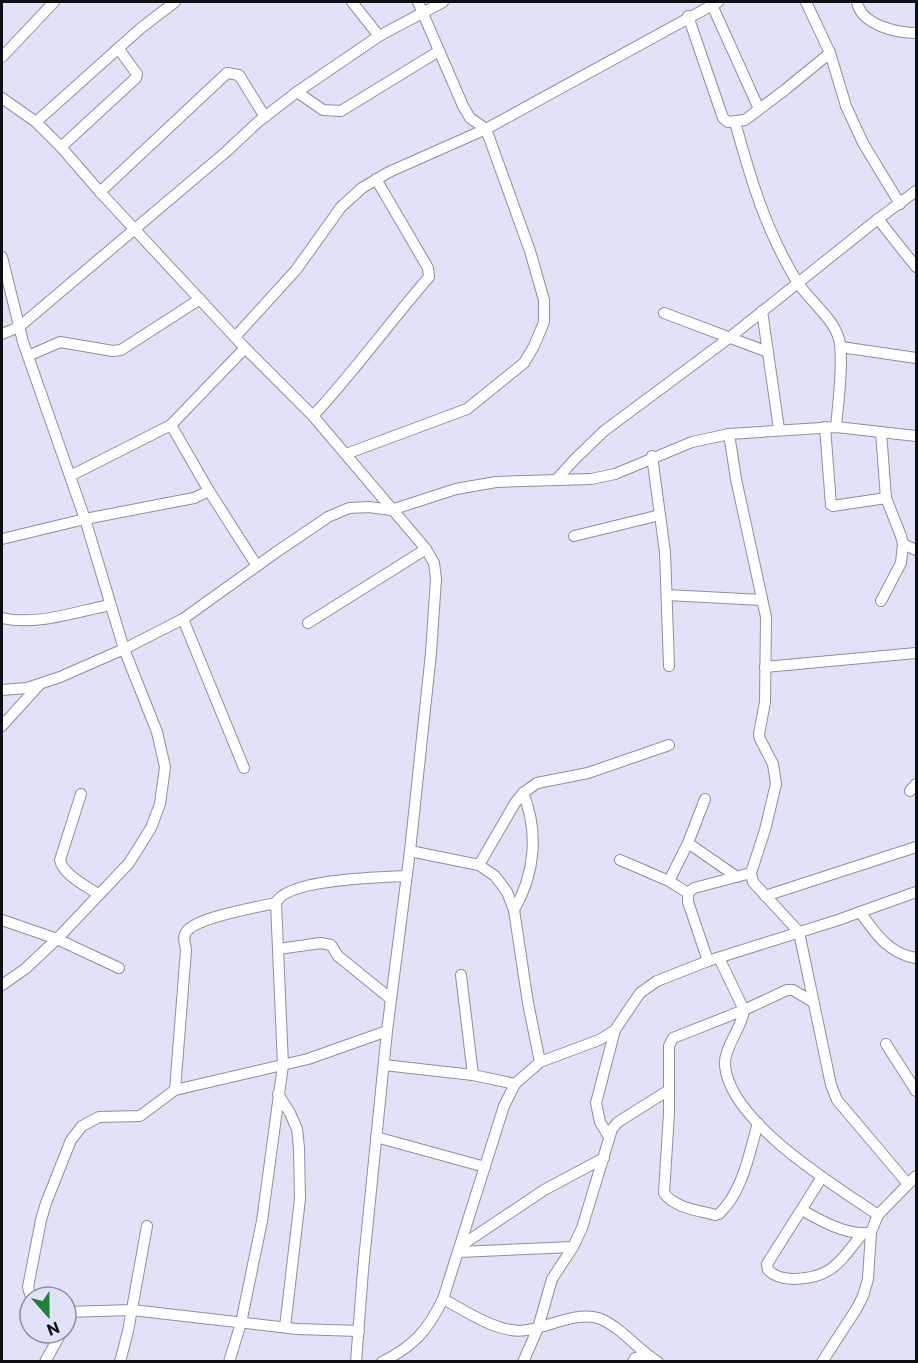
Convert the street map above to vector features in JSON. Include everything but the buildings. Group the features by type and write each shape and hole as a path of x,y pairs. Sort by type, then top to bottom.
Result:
{"street":[{"path":"2,57 54,2"},
{"path":"36,122 118,48 175,2"},
{"path":"352,2 379,36"},
{"path":"2,334 19,327 297,92 420,6 443,2"},
{"path":"806,2 830,53 850,115 863,143 900,204"},
{"path":"857,2 866,15 881,27 899,33 916,33"},
{"path":"235,338 296,270 341,207 362,188 389,172 486,129 715,3 759,109"},
{"path":"346,454 467,409 524,363 544,322 544,300 530,250 486,129 470,118 420,6"},
{"path":"688,16 723,118 728,122 745,120 830,53"},
{"path":"61,147 136,78 135,69 118,48"},
{"path":"297,92 322,110 341,111 439,51"},
{"path":"100,192 227,73 239,75 265,117"},
{"path":"2,98 36,122 61,147 235,338 313,416 426,549 434,563 436,579 431,653 410,851 387,1031 356,1362"},
{"path":"735,122 754,192 776,246 797,283 837,332 841,346 837,427"},
{"path":"313,416 370,351 429,277 428,268 376,179"},
{"path":"557,479 604,430 729,338 916,191"},
{"path":"878,219 912,253 916,267"},
{"path":"2,257 28,356 85,519 124,649 157,732 165,767 160,804 151,828 129,863 57,939 25,969 2,985"},
{"path":"28,356 60,342 113,351 121,350 200,299"},
{"path":"762,311 779,429"},
{"path":"664,313 768,352"},
{"path":"841,346 916,358"},
{"path":"70,476 171,425 245,348"},
{"path":"171,425 209,491 257,566"},
{"path":"825,427 831,504 833,506 848,505 886,498"},
{"path":"2,690 40,684 124,649 183,619 328,517 349,508 369,507 391,510 456,489 496,482 591,479 615,474 652,456 692,442 729,434 837,427 916,436"},
{"path":"881,432 886,498 902,536 903,544 901,563 881,601"},
{"path":"729,434 736,479 762,600 766,631 765,702 759,734 773,764 776,784 765,830 751,873 753,882 798,932 831,1085 837,1100 908,1184"},
{"path":"652,456 667,595 669,666"},
{"path":"2,539 85,519 164,505 194,498 209,491"},
{"path":"574,536 660,516"},
{"path":"903,544 916,550"},
{"path":"309,622 426,549"},
{"path":"667,595 762,600"},
{"path":"2,618 30,621 110,605"},
{"path":"183,619 244,768"},
{"path":"765,667 916,653"},
{"path":"2,726 40,684"},
{"path":"479,865 505,819 523,793 537,783 588,773 669,745"},
{"path":"514,910 524,892 533,846 532,820 523,793"},
{"path":"81,794 60,860 61,866 99,895"},
{"path":"669,881 688,843 705,799"},
{"path":"688,843 737,877"},
{"path":"765,896 916,848"},
{"path":"410,851 479,865 495,876 507,892 514,910 528,1003 540,1062"},
{"path":"620,860 669,881 687,893 714,959 744,1010 743,1018 724,1064 732,1091 758,1123 801,1162 878,1215"},
{"path":"687,893 694,888 751,873"},
{"path":"175,1090 186,950 184,936 187,930 196,924 233,912 276,903 283,894 313,885 346,879 406,876"},
{"path":"609,1137 600,1122 596,1103 615,1030 640,993 657,981 714,959 916,892"},
{"path":"229,1362 241,1323 262,1221 283,1065 276,903"},
{"path":"860,912 886,945 916,958"},
{"path":"2,920 57,939 119,968"},
{"path":"278,949 321,943 331,945 338,956 391,999"},
{"path":"461,975 473,1075"},
{"path":"758,1123 751,1154 738,1185 722,1210 715,1215 675,1204 664,1193 669,1046 673,1038 787,990 793,990 813,1002"},
{"path":"382,1362 413,1344 431,1323 443,1299 504,1106 515,1084 540,1062 599,1040 615,1030"},
{"path":"28,1285 40,1220 71,1140 82,1126 99,1117 140,1116 175,1090 308,1059 387,1031"},
{"path":"886,1044 916,1091"},
{"path":"384,1065 473,1075 515,1084"},
{"path":"523,1362 538,1328 552,1279 582,1228 609,1137 618,1122 669,1090"},
{"path":"278,1094 294,1121 299,1148 300,1199 285,1327"},
{"path":"376,1137 485,1167"},
{"path":"461,1248 544,1190 604,1158"},
{"path":"822,1177 767,1264 772,1275 787,1279 804,1279 826,1274 867,1233 878,1215 916,1176"},
{"path":"802,1210 845,1230 867,1233"},
{"path":"120,1362 147,1226"},
{"path":"822,1362 863,1296 868,1279 867,1233"},
{"path":"461,1248 573,1246"},
{"path":"443,1299 481,1319 512,1331 591,1317 600,1319 658,1362"},
{"path":"78,1312 132,1310 241,1323 359,1331"},
{"path":"45,1362 54,1345"},
{"path":"633,1362 636,1358 646,1355"}]}
